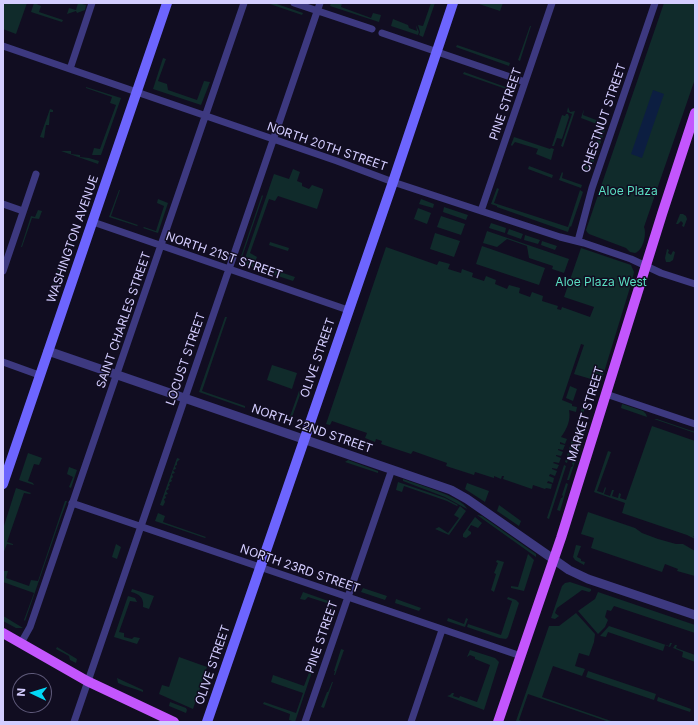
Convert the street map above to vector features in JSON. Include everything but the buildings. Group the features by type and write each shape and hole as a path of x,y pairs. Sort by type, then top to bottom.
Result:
{"main road":[{"name":"WASHINGTON AVENUE","path":"3,484 168,3"},
{"name":"OLIVE STREET","path":"208,722 453,3"},
{"name":"MARKET STREET","path":"498,722 554,560 695,114"},
{"path":"3,633 88,681 174,722"}],"street":[{"path":"70,69 92,3"},
{"name":"SAINT CHARLES STREET","path":"21,643 30,627 244,3"},
{"path":"294,3 372,30"},
{"name":"LOCUST STREET","path":"74,722 320,3"},
{"name":"PINE STREET","path":"481,211 552,3"},
{"name":"CHESTNUT STREET","path":"578,241 592,188 655,3"},
{"path":"382,33 525,82"},
{"name":"NORTH 20TH STREET","path":"3,46 393,182 631,259 661,273 695,284"},
{"path":"3,271 36,174"},
{"path":"3,204 24,211"},
{"name":"NORTH 21ST STREET","path":"93,222 348,310"},
{"name":"NORTH 22ND STREET","path":"48,351 440,485 460,494 569,570 588,579 695,614"},
{"path":"3,362 40,375"},
{"path":"606,394 695,424"},
{"name":"PINE STREET","path":"305,722 392,469"},
{"name":"NORTH 23RD STREET","path":"72,503 521,656"},
{"path":"411,722 442,630"}],"green space":[{"path":"3,3 27,3 16,34 3,29"},
{"path":"34,3 41,6 39,12 63,20 62,22 31,12"},
{"path":"78,3 86,5 85,10 67,14 69,8 76,10"},
{"path":"267,3 274,3 303,13 302,15"},
{"path":"331,3 342,3 341,7 371,18 373,13 381,15 379,22 330,6"},
{"path":"431,3 435,3 423,37 419,35 420,32 418,25 423,26"},
{"path":"476,3 503,3 500,11"},
{"name":"Aloe Plaza","path":"664,3 695,3 695,79 644,227 644,242 638,252 635,253 589,234 586,230"},
{"path":"393,19 408,25 409,28 417,31 416,25 419,32 418,35 391,26"},
{"path":"531,26 520,61 518,60"},
{"path":"457,45 510,63 509,66 456,47"},
{"path":"163,58 166,59 158,81 167,84 168,90 197,100 204,81 210,82 201,105 153,89"},
{"path":"464,72 511,89 509,97 507,96 509,90 463,74"},
{"path":"86,87 121,98 101,155 92,155 94,148 100,149 116,105 110,103 112,97"},
{"path":"568,107 570,112 575,111 563,147 561,146 572,114 567,112"},
{"path":"50,109 53,110 53,112 50,112 49,125 46,125 44,138 40,137"},
{"path":"584,109 583,115 604,123 602,126 581,118"},
{"path":"568,114 569,117 562,139 557,138 554,146 552,146 562,115 565,116"},
{"path":"602,127 605,130 591,170 584,169 586,165 588,166"},
{"path":"514,137 554,149 551,160 536,154 538,149 515,142 512,146"},
{"path":"61,151 71,151 71,154 80,155 80,157 99,161 98,164"},
{"path":"529,166 553,175 552,178 528,169"},
{"path":"293,169 300,172 297,181 302,183 302,186 309,189 312,185 323,189 317,209 278,196 275,201 269,199 250,253 257,257 253,267 243,264 274,174 289,179"},
{"path":"562,172 562,178 582,185 581,188 559,180"},
{"path":"497,188 499,189 494,203 568,227 580,190 583,192 568,232 491,204"},
{"path":"119,190 111,216 138,225 137,226 109,217"},
{"path":"262,195 263,196 240,263 239,262"},
{"path":"158,199 168,203 158,233 143,228 156,231 164,206 157,203"},
{"path":"421,199 434,204 433,208 419,204"},
{"path":"444,207 468,215 466,220 443,212"},
{"path":"418,208 431,213 427,224 414,219"},
{"path":"38,210 42,211 39,219 32,218 21,247 31,216 35,217"},
{"path":"680,214 686,216 687,219 684,227 682,226 683,223 681,221 676,224"},
{"path":"441,216 465,224 461,235 437,227"},
{"path":"491,223 506,228 505,233 489,228"},
{"path":"509,229 523,234 521,239 507,234"},
{"path":"487,231 569,259 564,273 552,269 553,266 529,258 527,246 507,239 497,247 483,243"},
{"path":"435,233 460,241 454,257 430,249"},
{"path":"525,235 540,240 538,244 524,240"},
{"path":"72,236 73,237 56,288 52,287 61,260 63,261"},
{"path":"542,241 557,246 555,250 541,245"},
{"path":"270,242 289,248 288,251 269,245"},
{"path":"482,246 545,268 539,285 476,264"},
{"name":"Aloe Plaza West","path":"386,247 437,265 439,261 450,264 448,269 461,273 462,269 473,273 472,277 484,281 486,276 496,280 495,284 507,289 509,285 520,288 519,293 530,297 532,292 543,296 542,301 558,306 557,309 561,310 562,307 590,317 594,307 564,297 581,248 631,265 634,272 632,281 601,382 574,374 584,345 581,344 562,400 572,404 572,406 577,407 576,412 569,410 568,424 561,437 567,439 565,444 560,442 560,444 565,445 563,450 558,449 563,452 561,456 556,455 561,458 559,463 553,463 559,465 557,469 552,468 557,471 555,476 550,474 549,476 554,478 553,483 548,481 547,483 552,484 551,489 545,489 533,485 532,489 503,479 504,476 502,476 501,479 475,472 474,475 446,466 447,463 413,451 411,454 381,444 382,441 376,439 375,442 365,438 367,433 332,421 330,425 326,424"},
{"path":"667,249 669,250 668,253 671,255 673,251 675,252 673,260 670,262 666,262 665,258"},
{"path":"262,266 295,277 293,281 260,270"},
{"path":"225,317 227,317 202,391 245,406 245,408 199,392"},
{"path":"272,365 297,373 292,389 267,380"},
{"path":"570,386 577,389 573,401 566,398"},
{"path":"299,391 301,392 290,423 288,422"},
{"path":"622,404 643,411 647,417 621,408"},
{"path":"582,407 585,408 576,434 574,433"},
{"path":"654,419 657,419 695,433"},
{"path":"585,423 587,424 579,451 576,450 582,436"},
{"path":"652,426 695,441 695,537 693,536 695,539 622,513 625,503 594,492 608,451 611,452 597,491 603,493 605,487 604,494 610,496 612,490 614,490 612,496 618,498 619,493 621,494 620,498 626,500"},
{"path":"573,436 575,437 567,463 565,462"},
{"path":"576,452 578,453 569,480 567,480 573,465"},
{"path":"28,453 42,458 39,465 34,464 28,481 34,485 19,480"},
{"path":"177,458 180,459 175,466 176,469 173,470 175,473 172,474 172,481 169,483 169,489 166,491 168,494 165,495 166,498 164,499 165,502 163,506 160,505"},
{"path":"348,460 378,471 378,473 345,462"},
{"path":"564,465 566,466 549,519 547,518"},
{"path":"69,467 77,470 71,488 69,487 73,477 67,474"},
{"path":"403,479 457,500 464,504 467,509 445,497 403,481"},
{"path":"398,482 445,498 458,505 457,506 404,486 402,492 396,490"},
{"path":"467,483 489,491 485,502 465,489"},
{"path":"566,483 568,484 560,511 557,510 563,496"},
{"path":"16,488 31,493 24,493 7,542 13,545 7,544 3,554 3,529"},
{"path":"65,501 67,501 25,621 24,620 34,593 3,582 3,571 8,571 6,578 29,586 31,580 38,581"},
{"path":"499,505 521,521 519,526 497,511"},
{"path":"460,506 466,511 449,535 435,529 439,527 448,533 459,518 454,515"},
{"path":"588,512 635,528 642,533 658,539 676,544 683,544 695,551 695,576 677,571 678,569 665,564 662,572 591,548 594,538 581,534"},
{"path":"158,513 165,516 163,522 206,537 205,538 155,521"},
{"path":"477,515 482,516 536,554 536,557"},
{"path":"475,517 482,523 478,528 471,525 468,530 471,534 466,538 463,537 463,534"},
{"path":"116,544 121,547 117,559 112,557"},
{"path":"576,545 581,546 577,557 581,559 581,561 585,562 584,565 575,560 573,557"},
{"path":"528,554 534,560 524,591 511,588 511,586 518,587"},
{"path":"497,560 504,562 494,592 491,590 496,574 494,573 498,563 496,562"},
{"path":"570,582 591,589 591,591 589,592 582,590 557,608 555,613 559,616 555,619 551,618 562,586 565,583"},
{"path":"363,588 387,596 385,600 361,592"},
{"path":"132,589 154,596 149,609 143,607 142,599 139,595 131,592"},
{"path":"303,592 334,603 332,612 333,605 308,597 305,600 300,599"},
{"path":"598,592 695,625 695,633 614,606 611,611 607,610 605,617 608,620 605,627 598,634 578,611 595,599"},
{"path":"128,596 135,598 137,602 130,601 119,632 124,633 124,637 132,639 134,637 140,638 137,644 114,637"},
{"path":"508,597 519,603 508,637 506,639 467,627 468,624 501,635 512,601 507,599"},
{"path":"396,599 421,608 419,611 395,603"},
{"path":"576,613 595,634 589,656 579,653 575,666 585,669 582,676 553,666 542,697 614,722 609,722 528,694 519,720 524,722 516,721 549,626 559,626"},
{"path":"3,616 23,628 16,628 3,621"},
{"path":"448,618 464,624 466,618 468,619 465,627 447,621"},
{"path":"609,626 669,646 670,643 672,643 670,647 665,645 663,651 608,632 606,637 600,636"},
{"path":"677,645 676,648 695,655 695,662 682,657 683,652 673,648"},
{"path":"57,647 77,659 76,663 70,660 69,656 56,649"},
{"path":"341,649 344,650 334,675 334,671"},
{"path":"470,650 495,658 499,662 484,710 447,696 454,693 453,696 459,698 460,696 477,702 490,665 475,659 475,657 470,655 467,657"},
{"path":"179,657 207,667 193,709 159,694 162,685 169,687"},
{"path":"313,662 315,663 295,722 289,720 290,714 263,704 264,702 296,713 303,693 271,682 273,675 304,686"},
{"path":"588,671 656,694 654,700 586,677"},
{"path":"117,678 143,690 143,692 118,683"},
{"path":"332,682 324,708 321,707 327,692"},
{"path":"658,697 691,709 690,712 657,701"},
{"path":"170,702 186,708 186,713 169,706"}],"water":[{"path":"653,90 664,94 642,158 631,154"}]}
